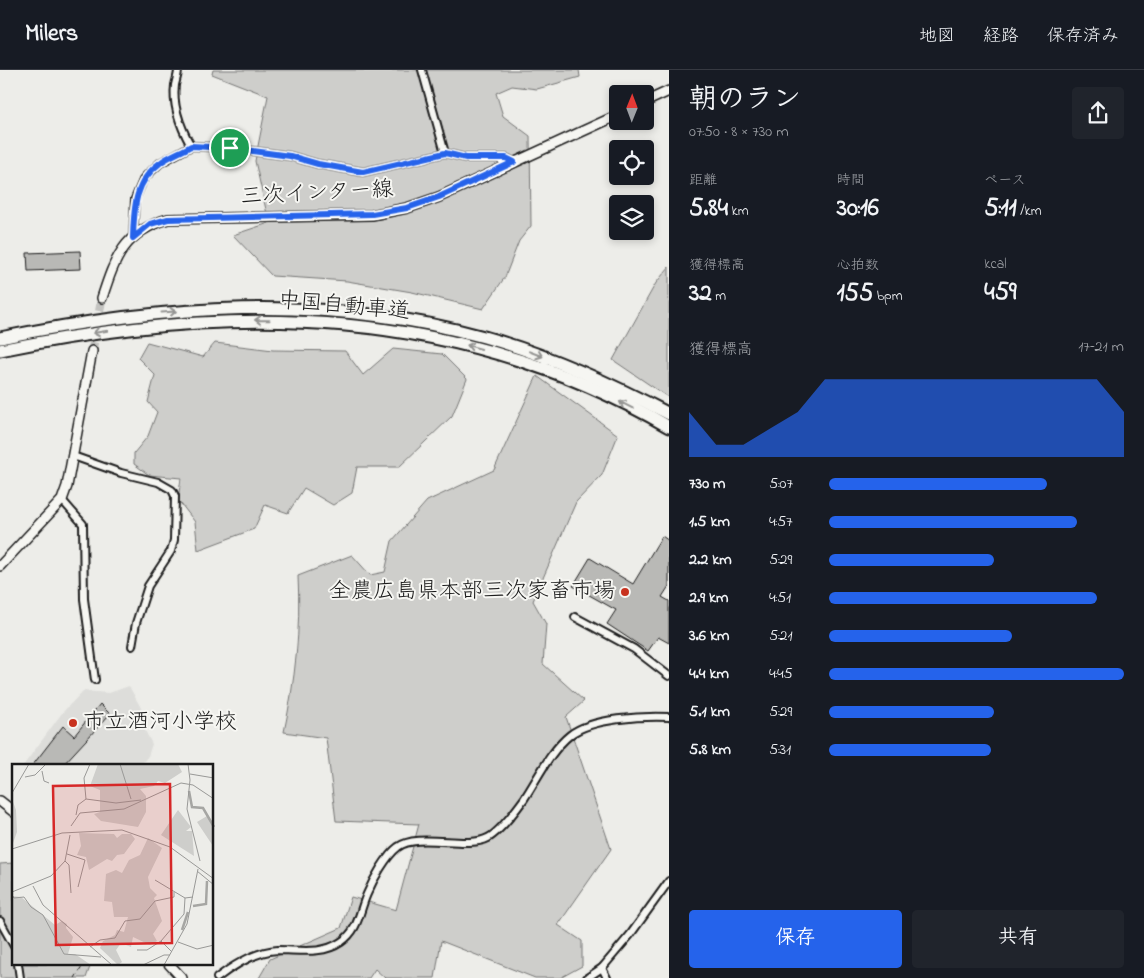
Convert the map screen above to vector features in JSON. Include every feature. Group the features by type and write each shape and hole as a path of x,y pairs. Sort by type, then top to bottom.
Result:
{"highway":[{"name":"中国自動車道","path":"0,338 110,318 164,313 298,309 365,315 441,327 529,352 625,391 669,414"},
{"name":"中国自動車道","path":"0,350 48,340 164,325 252,320 342,323 430,336 528,364 622,402 669,427"}],"main road":[{"path":"654,98 669,91"},
{"name":"三次インター線","path":"102,298 114,261 133,238 150,224 168,219 372,214 407,208 439,197 609,119"},
{"path":"0,566 62,500 68,486 92,351"},
{"path":"0,802 12,811"},
{"path":"171,966 182,978"}],"street":[{"path":"178,70 175,87 178,115 182,130 191,146"},
{"path":"422,70 445,153"},
{"path":"133,238 134,199 144,178 160,163 191,146 230,148 290,156 318,164 363,172 445,153 466,158 506,158 514,162"},
{"path":"73,456 121,473 158,482 172,490 175,496 174,540 171,551 148,586 136,623 132,646"},
{"path":"62,500 83,524 84,599 95,680"},
{"path":"575,617 634,649 669,676"},
{"path":"217,978 255,954 277,950 324,950 342,942 358,924 367,893 390,856 399,846 440,840 465,842 487,838 518,807 541,775 550,756 570,734 595,724 669,717"},
{"path":"587,978 602,968 630,935 669,881"},
{"path":"0,921 12,942"},
{"path":"602,968 607,978"}],"path":[{"path":"75,978 83,966"}],"shaded area":[{"path":"213,70 579,70 580,77 537,89 512,86 496,93 503,116 530,136 531,226 519,241 505,277 483,309 412,292 347,281 272,276 233,235 269,223 255,161 268,96 212,74"},
{"path":"669,267 669,398 613,360 656,283"},
{"path":"147,342 203,357 215,343 273,350 345,351 363,375 393,349 442,354 467,379 452,416 399,467 357,467 352,493 333,505 304,488 288,513 265,505 254,529 198,550 195,522 178,500 181,478 149,475 134,464 134,453 148,436 157,412 148,402 155,375 138,358"},
{"path":"537,376 618,435 602,475 576,502 533,601 546,624 543,664 584,701 566,717 611,849 558,925 582,941 582,966 560,978 535,978 441,941 435,978 385,978 375,969 369,978 259,978 270,959 341,928 351,897 396,910 419,824 336,821 326,738 284,732 296,655 299,616 298,576 352,555 370,575 385,572 392,541 427,501 494,470"},
{"path":"129,686 141,708 139,719 152,744 148,756 142,764 24,764 62,713 83,691 109,693"},
{"path":"12,863 12,966 90,966 86,978 0,978 0,864"}],"building":[{"path":"80,251 81,269 28,271 27,253"},
{"name":"全農広島県本部三次家畜市場","path":"662,536 669,541 669,586 662,597 669,601 669,643 658,637 648,651 607,624 616,610 573,586 590,558 633,584"},
{"path":"100,704 110,714 64,764 34,764 63,726 74,736"}],"tunnel":[{"path":"92,351 102,298"}],"place":[{"name":"全農広島県本部三次家畜市場","path":"625,592"},
{"name":"市立酒河小学校","path":"73,723"}],"route":[{"path":"191,146 230,148 290,156 318,164 363,172 445,153 466,158 506,158 514,162 439,197 407,208 372,214 168,219 150,224 133,238 134,199 144,178 160,163 191,146"}]}
